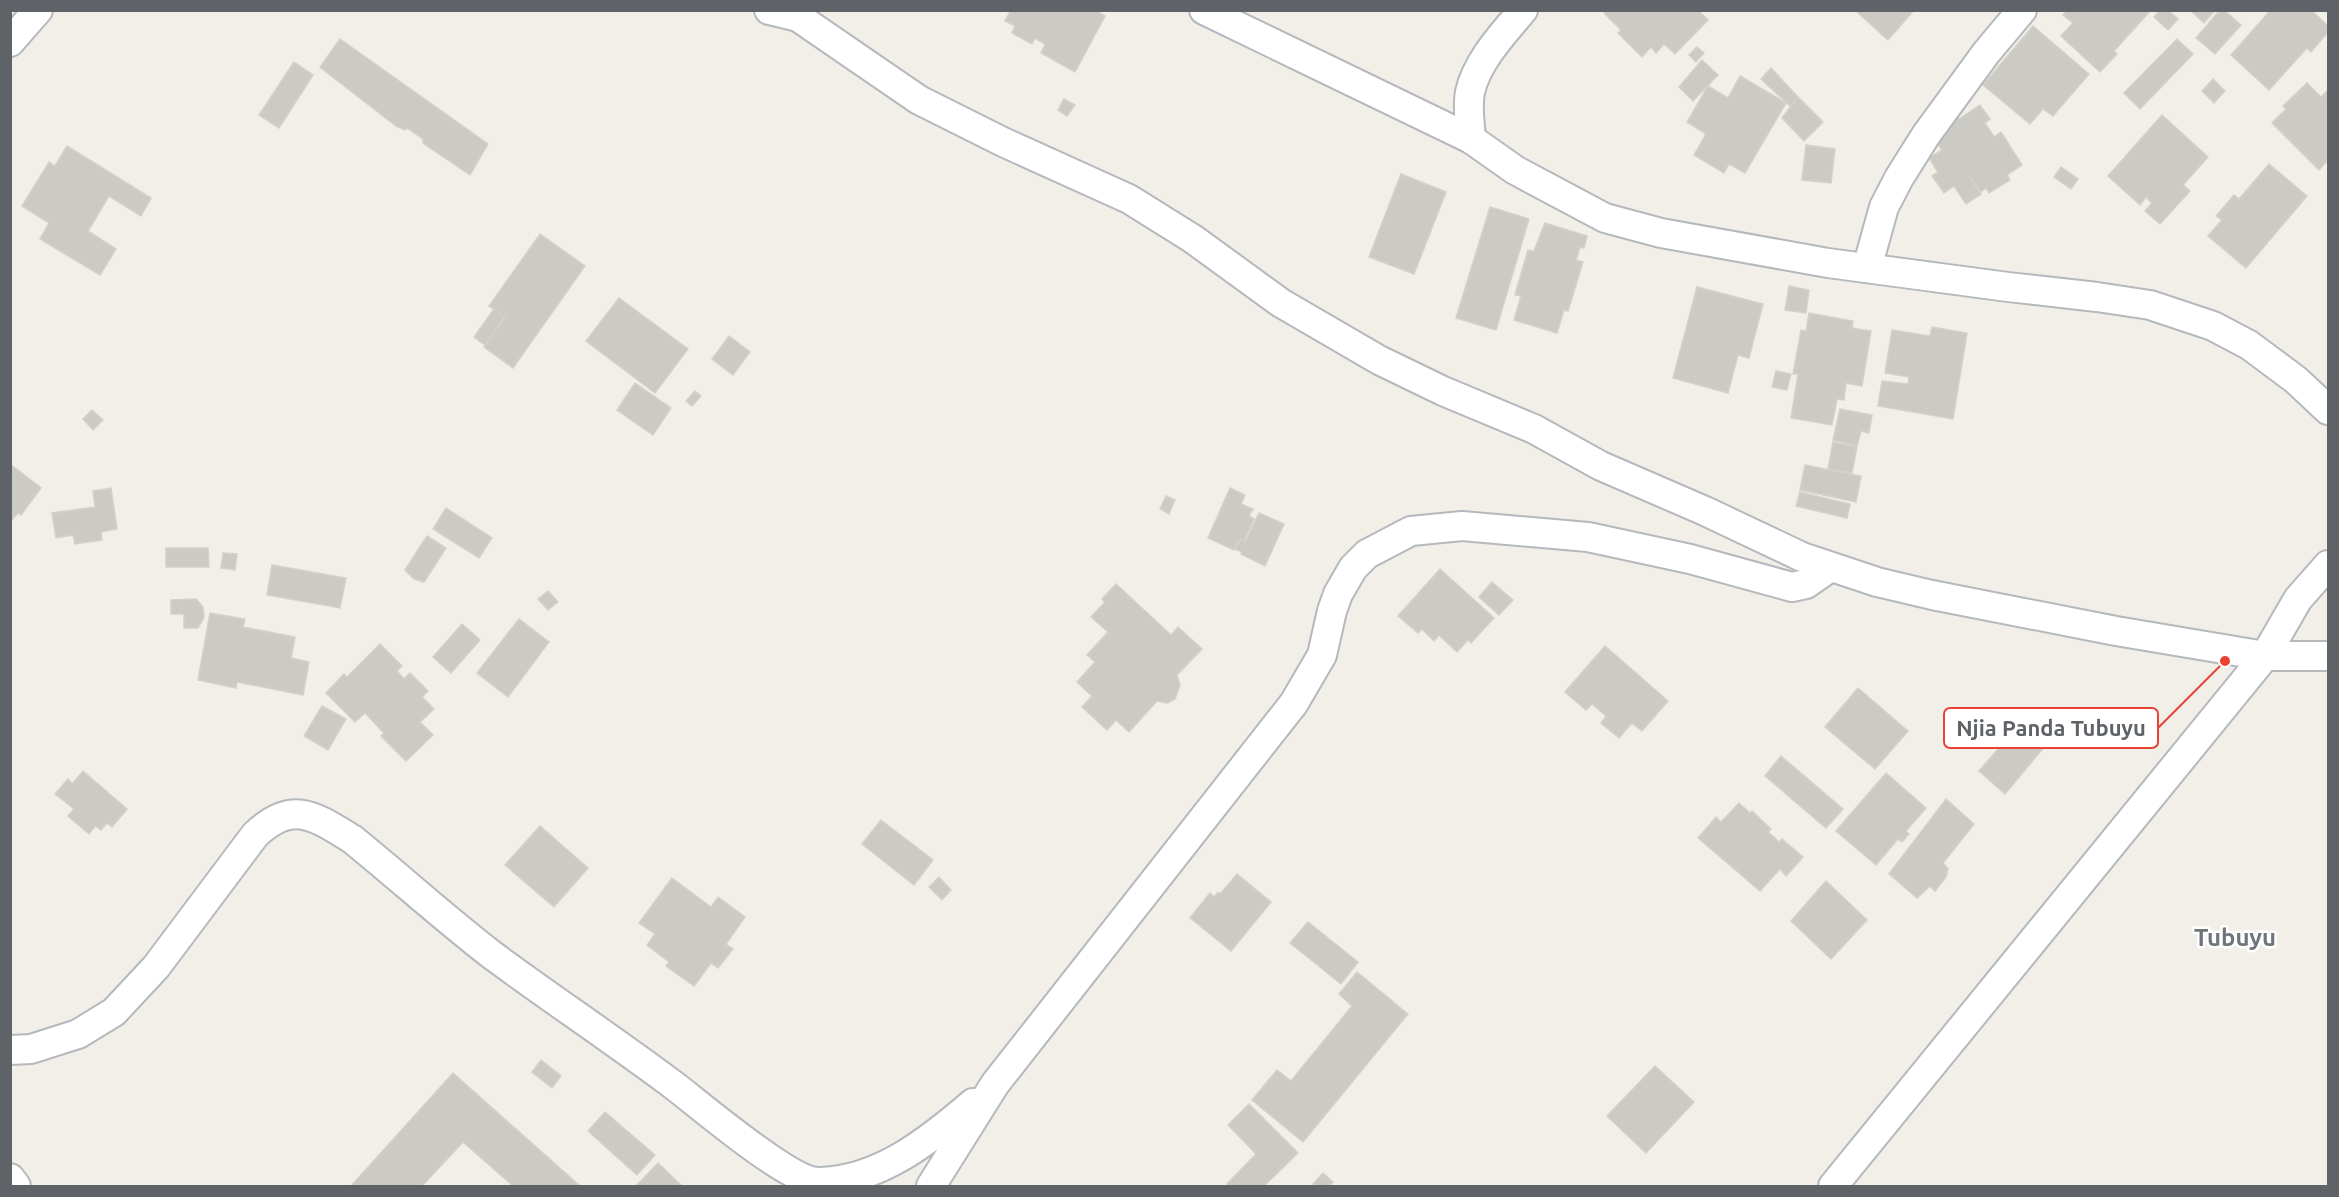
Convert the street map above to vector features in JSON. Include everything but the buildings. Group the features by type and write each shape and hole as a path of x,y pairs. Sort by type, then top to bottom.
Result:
{"street":[{"path":"10,42 38,10"},
{"path":"769,10 798,17 919,100 1129,199 1193,238 1281,303 1379,360 1534,429 1601,466 1828,568 1932,595 2116,632 2265,656 2328,656"},
{"path":"1204,10 1471,139 1515,170 1605,218 1661,233 1867,268 2150,306 2213,326 2249,345 2296,380 2328,410"},
{"path":"1471,139 1470,94 1475,77 1497,43 1523,10"},
{"path":"1867,268 1884,207 1899,178 1926,135 2022,10"},
{"path":"931,1186 995,1084 1279,725 1309,680 1322,655 1332,611 1346,579 1367,554 1411,531 1462,526 1588,537 1690,559 1792,587 1806,584 1828,568"},
{"path":"1833,1186 2265,656 2298,599 2328,565"},
{"path":"10,1050 31,1049 78,1034 114,1012 156,967 255,835 276,818 287,814 303,814 352,839 491,954 666,1079 772,1160 817,1184 845,1179 881,1168 940,1131 995,1084"},
{"path":"10,1178 16,1186"}],"place":[{"name":"Njia Panda Tubuyu","path":"2225,661"}],"district":[{"name":"Tubuyu","path":"2235,938"}]}
